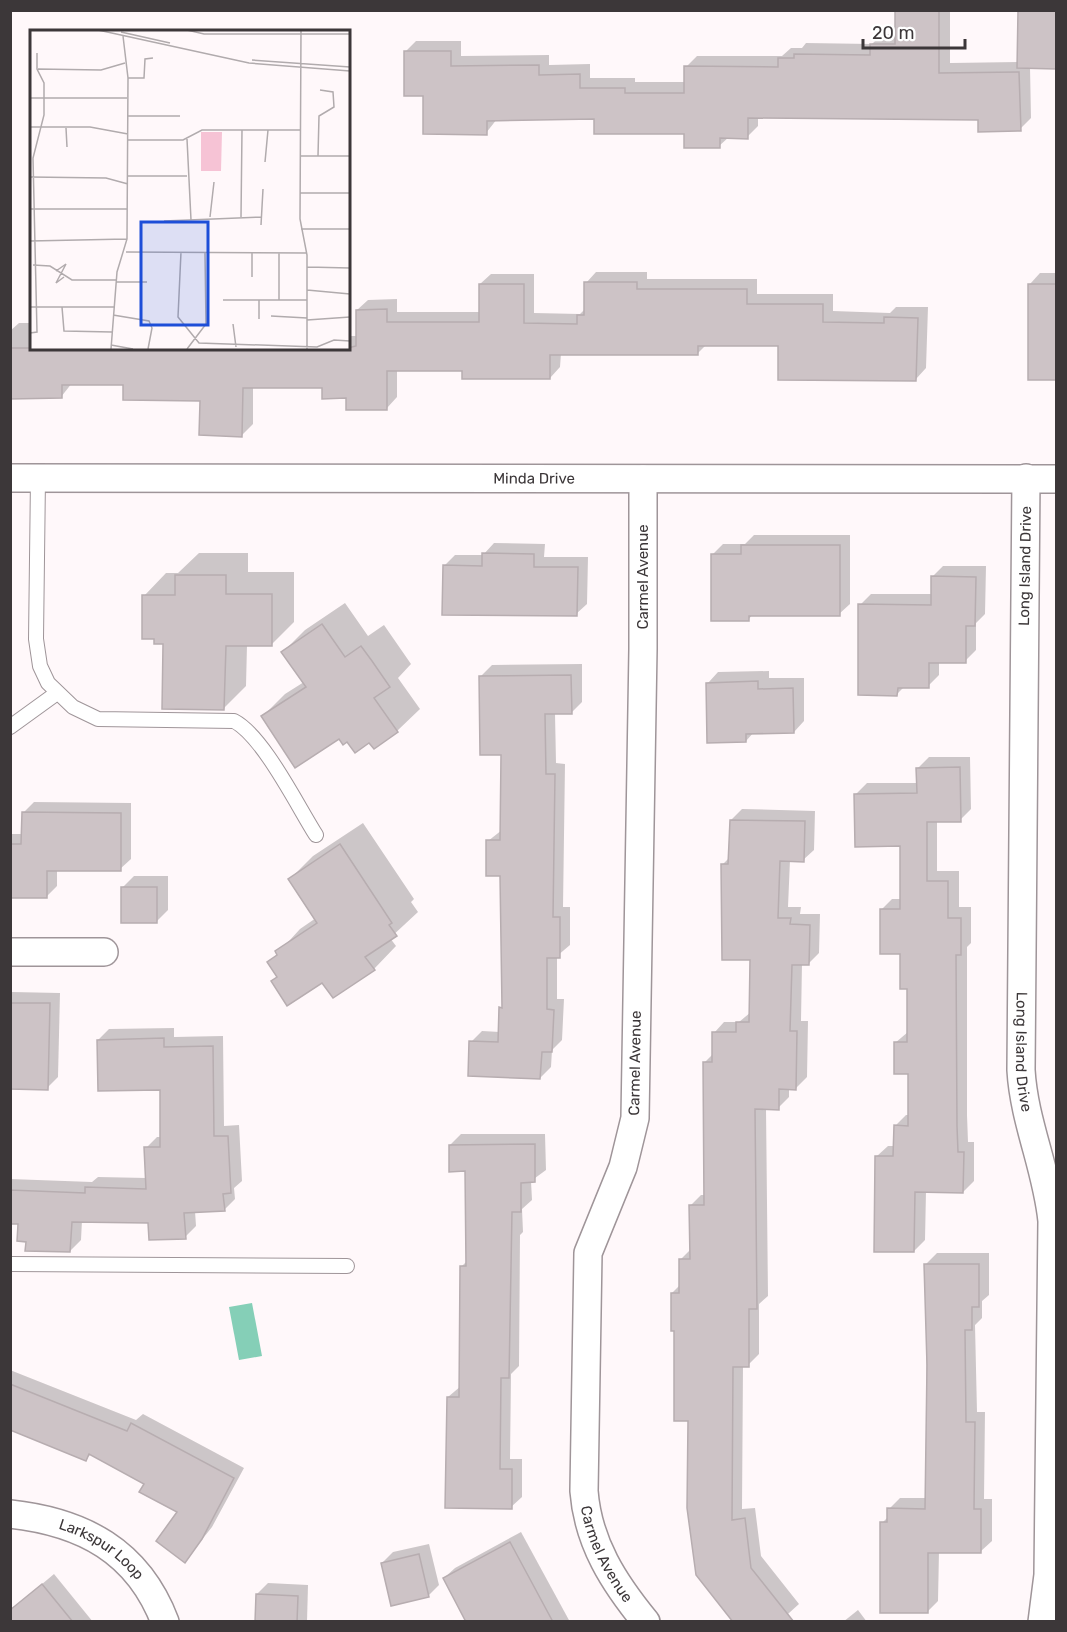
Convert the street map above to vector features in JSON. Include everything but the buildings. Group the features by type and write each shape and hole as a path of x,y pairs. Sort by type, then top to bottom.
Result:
{"street":[{"name":"Minda Drive","path":"10,478 1056,479"},
{"name":"Long Island Drive","path":"1026,478 1021,1070 1023,1099 1050,1199 1052,1221 1048,1575 1042,1622"},
{"name":"Carmel Avenue","path":"643,480 643,661 635,1118 623,1167 597,1226 588,1253 584,1491 585,1508 599,1552 620,1590 645,1622"},
{"path":"10,952 104,952"},
{"name":"Larkspur Loop","path":"10,1514 52,1520 79,1530 129,1561 147,1584 165,1622"}],"lane":[{"path":"38,478 37,652 48,682 73,707 98,719 234,721 243,725 256,740 316,835"},
{"path":"10,727 57,693"},
{"path":"10,1264 346,1266"}],"shaded area":[{"path":"252,1303 262,1356 239,1360 229,1307"}]}
